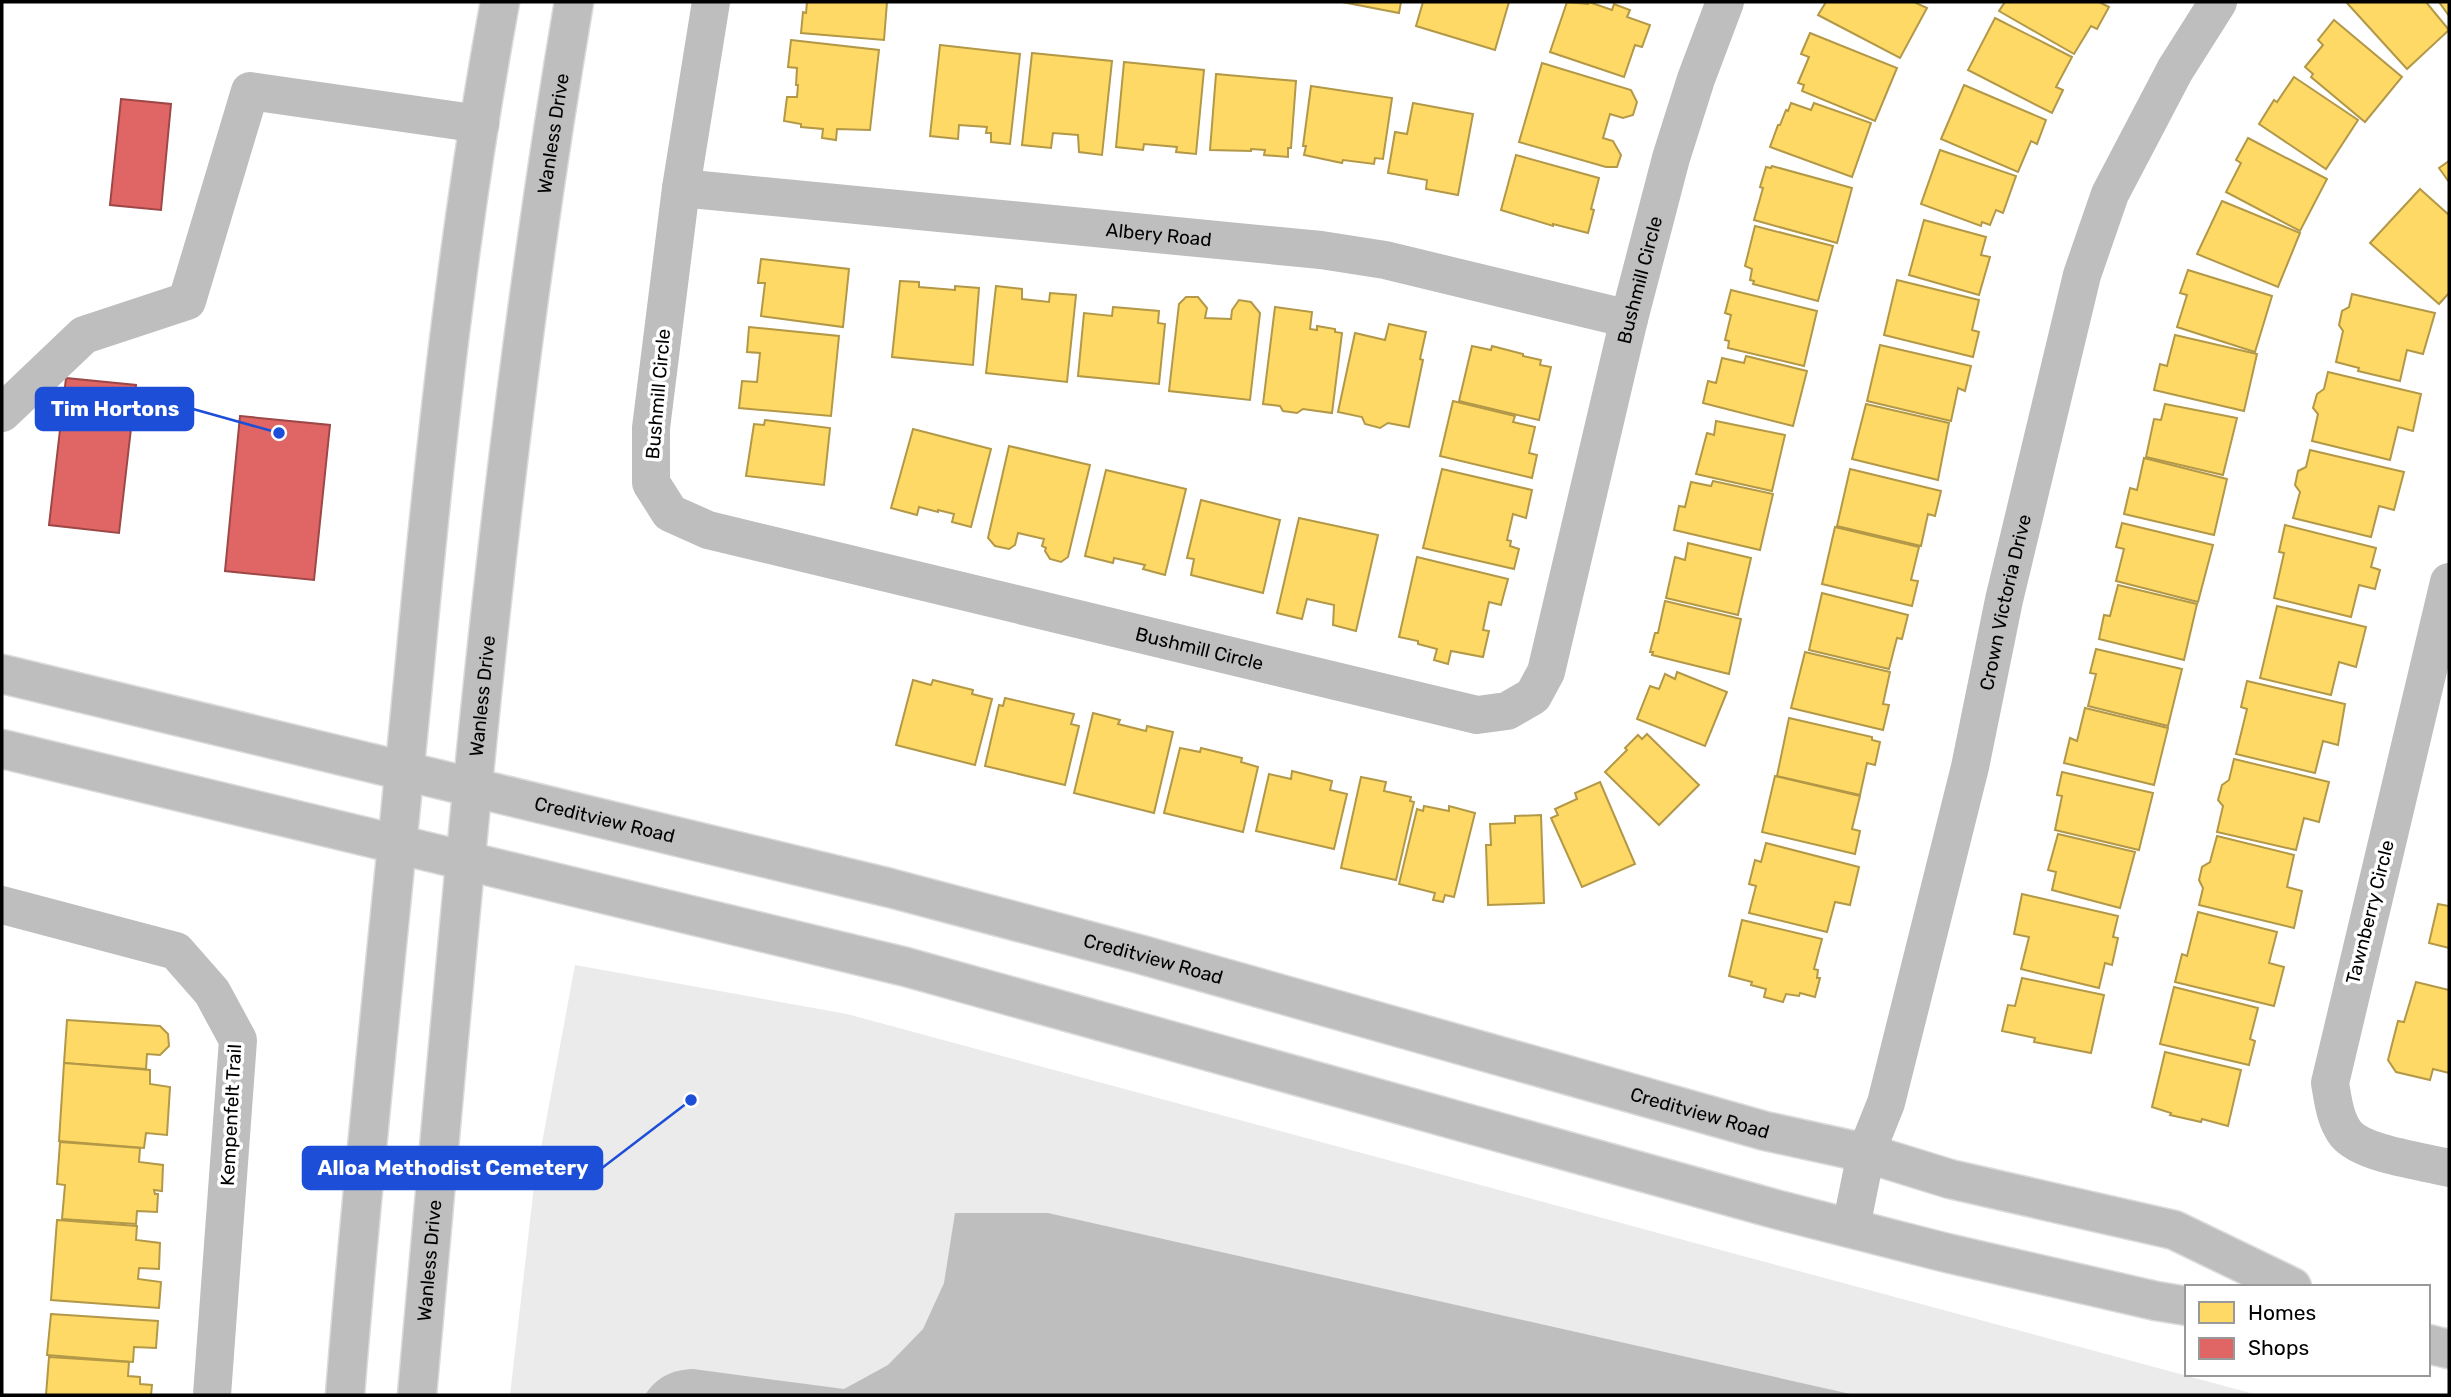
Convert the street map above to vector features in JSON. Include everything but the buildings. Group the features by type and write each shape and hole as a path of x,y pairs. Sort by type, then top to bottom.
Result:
{"main road":[{"path":"345,1395 357,1245 444,382 484,88 500,2"},
{"name":"Wanless Drive","path":"417,1395 474,788 512,420 533,264 574,2"},
{"name":"Bushmill Circle","path":"711,2 681,188 651,428 651,483 670,513 708,530 1477,715 1507,711 1533,696 1546,672 1629,319 1671,158 1696,79 1725,2"},
{"name":"Crown Victoria Drive","path":"1850,1227 1866,1153 1886,1103 1970,767 2006,589 2082,275 2110,194 2175,70 2218,2"},
{"path":"2,413 84,335 187,301 250,91 480,124"},
{"name":"Albery Road","path":"681,188 1321,250 1385,260 1629,319"},
{"name":"Tawnberry Circle","path":"2449,582 2330,1083 2335,1113 2347,1135 2367,1148 2449,1168"},
{"name":"Creditview Road","path":"2,674 890,888 1139,954 1765,1131 1866,1153 1950,1178 2174,1230 2288,1285"},
{"path":"2,749 906,967 1775,1209 1947,1253 2185,1306"},
{"name":"Kempenfelt Trail","path":"2,905 176,951 212,992 238,1040 212,1395"},
{"path":"2430,1344 2449,1349"}],"shaded area":[{"path":"575,965 847,1014 2258,1395 510,1395 534,1186"},
{"path":"955,1213 1048,1213 1855,1395 645,1395 654,1383 671,1373 693,1369 844,1389 888,1365 923,1329 944,1283"}],"place":[{"name":"Tim Hortons","path":"279,433"},
{"name":"Alloa Methodist Cemetery","path":"691,1100"}]}
